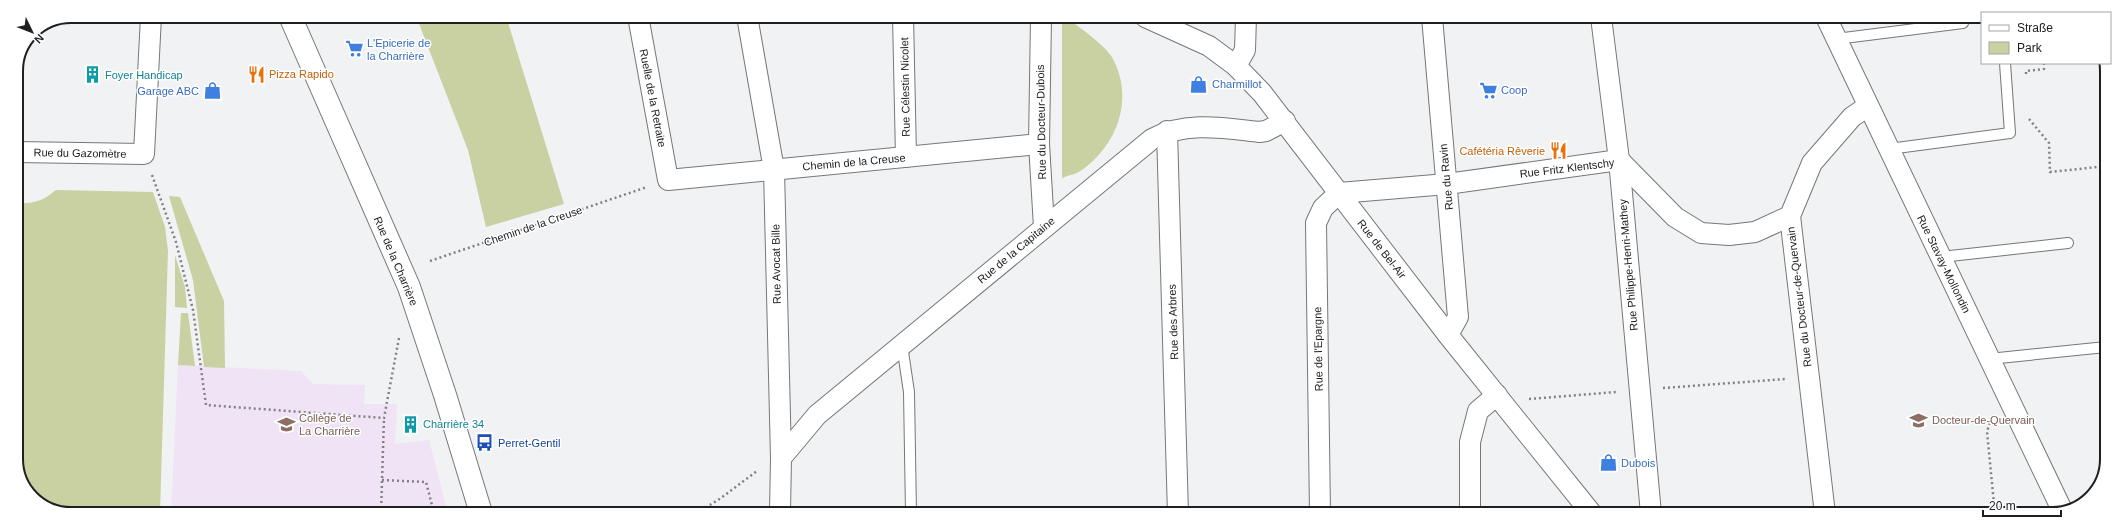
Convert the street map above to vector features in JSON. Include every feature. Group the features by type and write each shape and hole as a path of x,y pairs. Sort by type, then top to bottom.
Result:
{"main road":[{"name":"Rue de la Charrière","path":"293,23 409,287 445,395 479,507"}],"street":[{"path":"144,154 151,23"},
{"name":"Ruelle de la Retraite","path":"639,23 661,182"},
{"name":"Rue Avocat Bille","path":"748,23 774,170 781,458 780,507"},
{"name":"Rue Célestin Nicolet","path":"904,23 906,157"},
{"name":"Rue du Docteur-Dubois","path":"1041,23 1039,144 1044,227"},
{"name":"Rue de Bel-Air","path":"1158,23 1209,46 1236,66 1262,93 1448,335 1586,507"},
{"path":"1236,66 1245,50 1246,23"},
{"name":"Rue du Ravin","path":"1433,23 1458,318 1448,335"},
{"name":"Rue Philippe-Henri-Mathey","path":"1602,23 1618,160 1650,507"},
{"name":"Rue Stavay-Mollondin","path":"1829,23 2060,506"},
{"name":"Rue du Docteur-de-Quervain","path":"1824,507 1790,216 1812,163 1852,117 1868,106"},
{"name":"Rue de la Capitaine","path":"781,458 817,415 1152,139 1168,131 1200,126 1259,132 1266,131 1285,121"},
{"name":"Rue des Arbres","path":"1168,131 1178,507"},
{"name":"Chemin de la Creuse","path":"661,182 1039,144"},
{"name":"Rue du Gazomètre","path":"23,152 144,154"},
{"name":"Rue Fritz Klentschy","path":"1339,193 1447,184 1618,160 1675,217 1701,233 1729,235 1755,232 1790,216"},
{"name":"Rue de l'Epargne","path":"1320,507 1316,223 1323,208 1339,193"},
{"path":"1470,507 1470,442 1478,411 1496,394"}],"lane":[{"path":"1836,39 1963,23"},
{"path":"1889,149 2010,133 2005,64"},
{"path":"1941,257 2068,243"},
{"path":"902,345 909,392 911,507"},
{"path":"1990,359 2100,348"}],"path":[{"path":"2026,79 2026,71 2044,69 2044,64"},
{"path":"2028,111 2029,119 2049,143 2050,172 2100,167"},
{"path":"144,154 176,242 193,310 206,405 384,418"},
{"name":"Chemin de la Creuse","path":"430,261 661,182"},
{"path":"381,507 384,418 400,336"},
{"path":"1670,387 1808,378"},
{"path":"1527,399 1639,390"},
{"path":"1993,412 1987,432 1994,507"},
{"path":"706,507 721,498 763,466"},
{"path":"382,480 426,482 432,507"}],"shaded area":[{"name":"Collège de La Charrière","path":"178,365 301,371 313,384 365,385 364,404 397,404 395,444 429,440 446,507 171,507"}],"green space":[{"path":"419,23 508,23 564,204 486,227 468,150"},
{"path":"1062,23 1073,23 1106,49 1113,59 1119,74 1122,90 1122,105 1119,120 1105,147 1095,159 1082,170 1062,178"},
{"path":"56,190 153,192 165,227 168,251 160,507 62,506 47,501 42,497 35,491 27,477 23,462 23,203 38,201 47,197"},
{"path":"169,196 180,197 224,301 225,368 204,367 193,280"},
{"path":"175,255 185,287 187,308 175,307"},
{"path":"181,313 188,313 195,366 178,365"}],"place":[{"name":"L'Epicerie de la Charrière","path":"354,49"},
{"name":"Pizza Rapido","path":"256,74"},
{"name":"Foyer Handicap","path":"92,75"},
{"name":"Charmillot","path":"1199,84"},
{"name":"Coop","path":"1488,90"},
{"name":"Garage ABC","path":"212,91"},
{"name":"Cafétéria Rêverie","path":"1558,151"},
{"name":"Docteur-de-Quervain","path":"1919,420"},
{"name":"Collège de La Charrière","path":"286,424"},
{"name":"Charrière 34","path":"410,424"},
{"name":"Perret-Gentil","path":"485,443"},
{"name":"Dubois","path":"1608,463"}]}
